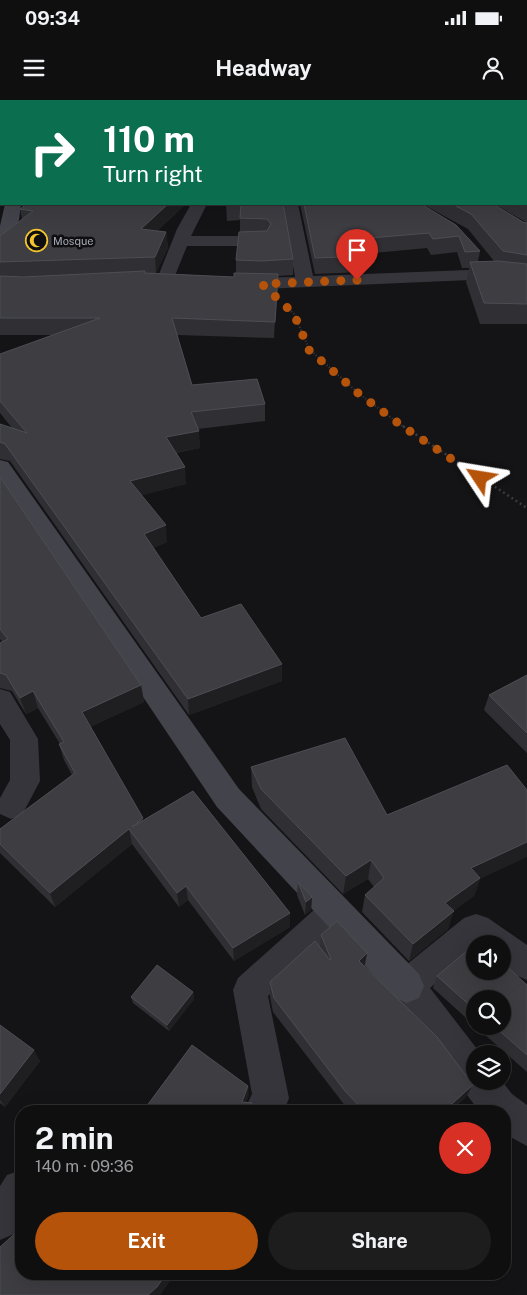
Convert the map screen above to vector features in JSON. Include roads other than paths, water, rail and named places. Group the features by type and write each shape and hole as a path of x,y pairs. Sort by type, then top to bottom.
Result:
{"street":[{"path":"0,244 12,220 13,205"},
{"path":"166,279 181,241 199,205"},
{"path":"290,205 305,282"},
{"path":"181,241 261,241"},
{"path":"225,282 262,284 305,282 488,268 527,278"},
{"path":"148,280 188,279"},
{"path":"0,467 228,798 407,986 466,1064"},
{"path":"0,700 24,739 26,781 11,806"},
{"path":"266,1105 271,1098 250,990 336,911"},
{"path":"470,935 476,930 484,935"},
{"path":"407,986 466,938"},
{"path":"511,953 527,964"},
{"path":"486,1090 497,1105"},
{"path":"511,1115 527,1127"},
{"path":"0,1220 15,1198"}],"place":[{"name":"Mosque","path":"37,241"}]}
